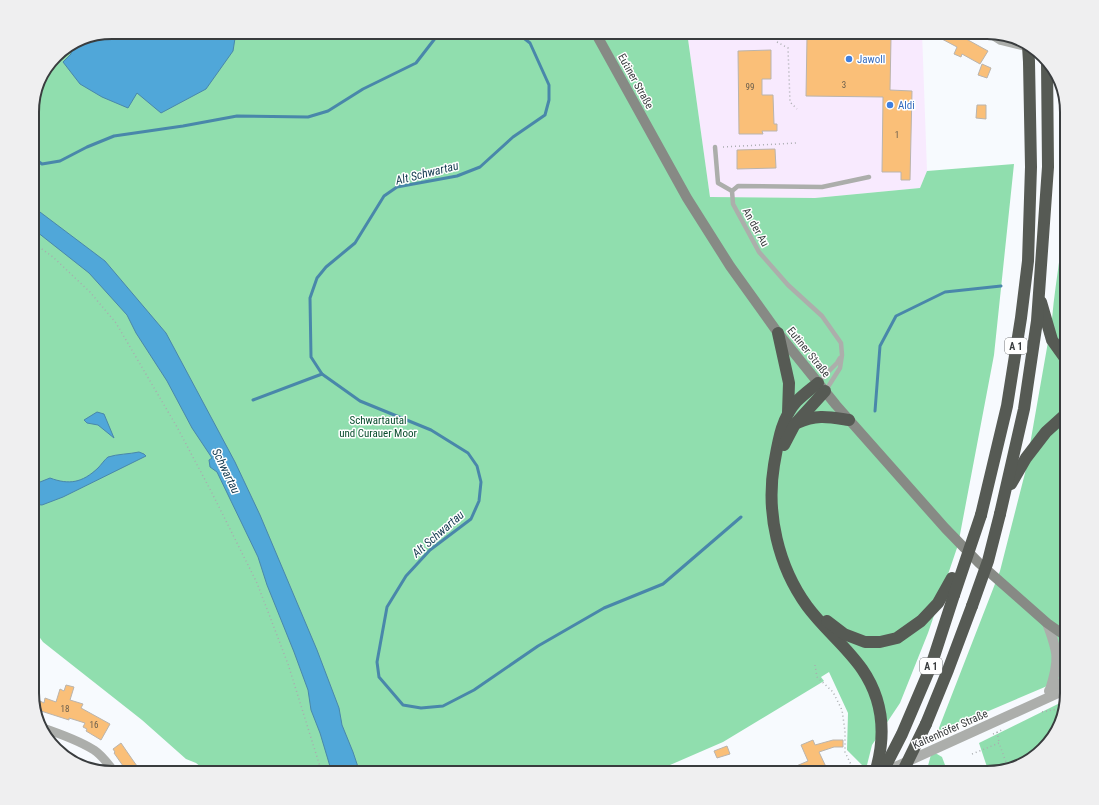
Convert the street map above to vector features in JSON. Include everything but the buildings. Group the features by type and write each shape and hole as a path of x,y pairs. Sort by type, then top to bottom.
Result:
{"highway":[{"name":"A 1","path":"886,766 902,734 931,666 954,595 977,515 990,479 1007,406 1021,318 1028,261 1031,166 1028,51"},
{"name":"A 1","path":"905,766 926,724 948,670 988,561 1024,409 1039,296 1048,167 1047,70"},
{"path":"1039,296 1052,340 1060,351"},
{"path":"778,333 789,383 788,413 778,446 772,479 771,498 773,524 782,558 794,585 807,606 862,669 873,688 879,705 883,732 877,766"},
{"path":"788,413 797,401 821,387"},
{"path":"821,387 788,435 783,447 778,478 777,500 779,527 788,560 802,591 814,607 831,625 844,634 865,642 880,642 897,638 921,621 938,603 952,578 977,515"},
{"path":"795,424 807,418 818,416 849,420"},
{"path":"1004,496 1026,458 1046,432 1060,419"}],"main road":[{"name":"Eutiner Straße","path":"599,39 686,198 730,266 778,333 849,420 945,528 979,563 1047,623 1060,632"}],"street":[{"path":"1047,623 1055,644 1057,659 1056,671 1050,690"},
{"name":"Kaltenhöfer Straße","path":"1029,707 1060,684"},
{"name":"Kaltenhöfer Straße","path":"898,766 1060,692"},
{"path":"49,731 76,741 95,751 110,766"}],"lane":[{"path":"715,148 718,182 732,191 738,186 822,187 868,177"},
{"name":"An der Au","path":"732,191 733,204 759,252 788,286 822,316 841,343 842,355"},
{"path":"821,387 842,355"},
{"path":"821,387 840,368 842,355"}],"path":[{"path":"777,42 788,48 790,102 797,109"},
{"path":"715,148 797,143"},
{"path":"39,247 52,257 90,292 116,323 177,427 257,583 288,664 320,766"},
{"path":"815,665 817,676 833,692 842,710 845,731 845,752 852,766"},
{"path":"1037,713 1058,709"},
{"path":"997,732 999,743 1006,762"},
{"path":"972,754 999,743"}],"shaded area":[{"path":"688,39 922,39 927,171 920,188 815,198 710,197"}],"green space":[{"name":"Schwartautal und Curauer Moor","path":"112,39 688,39 710,197 815,198 920,188 927,171 1014,164 994,355 958,545 928,633 900,703 872,745 867,766 863,766 847,750 848,713 829,672 821,677 824,681 723,742 666,766 200,766 186,759 142,720 43,642 39,637 39,107 41,93 51,71 67,54 75,49 93,41"},
{"path":"1060,256 1060,680 937,733 1000,571 1025,473 1052,319"},
{"path":"1059,703 1053,725 1045,738 1028,754 1019,759 1006,764 987,766 979,743"},
{"path":"932,751 942,757 945,766 928,766"}],"water":[{"path":"112,39 235,39 233,51 206,89 161,113 137,93 128,108 102,97 80,84 63,62 71,54 71,52 75,49 93,41"},
{"name":"Schwartau","path":"39,211 105,261 166,333 235,462 260,515 317,650 339,708 342,725 358,766 330,766 311,710 308,690 267,585 258,557 217,472 210,467 209,460 212,458 192,428 167,381 136,333 127,315 89,273 39,234"},
{"path":"97,412 104,414 114,438 98,425 87,423 84,420"},
{"path":"139,452 146,456 63,497 42,505 39,505 40,482 50,478 63,482 81,480 98,468 108,457"}],"waterway":[{"name":"Alt Schwartau","path":"39,162 42,164 60,161 87,147 114,136 183,126 237,116 308,117 328,111 363,89 416,63 435,39"},
{"name":"Alt Schwartau","path":"525,39 530,43 549,85 549,100 545,115 513,137 480,167 457,176 397,187 384,196 355,243 326,267 317,278 310,298 311,357 322,374 360,401 431,430 468,453 477,466 481,482 479,501 471,519 430,550 406,576 387,607 377,662 379,677 403,705 421,708 443,706 474,690 538,646 604,608 663,584 741,517"},
{"name":"Alt Schwartau","path":"875,411 880,346 896,316 945,292 1001,286"},
{"path":"253,400 322,374"}],"place":[{"name":"Jawoll","path":"849,59"},
{"name":"Aldi","path":"890,105"}]}
